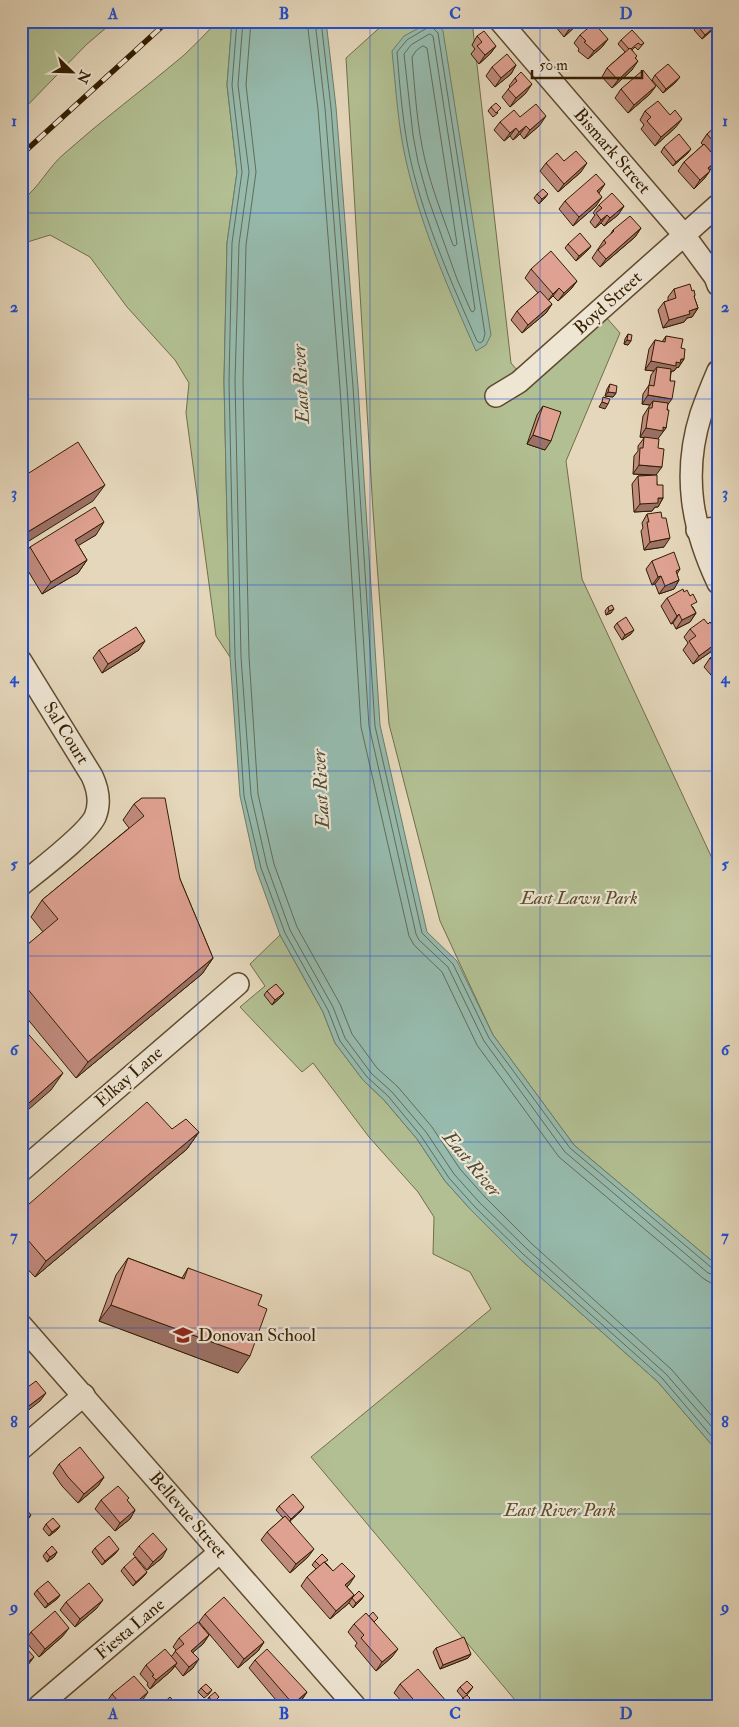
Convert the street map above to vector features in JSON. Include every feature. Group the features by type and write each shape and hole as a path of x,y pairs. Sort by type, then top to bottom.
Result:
{"street":[{"name":"Bismark Street","path":"500,21 684,235 715,277 718,285"},
{"name":"Boyd Street","path":"496,396 519,382 718,205"},
{"path":"718,371 701,415 694,442 691,468 691,497 707,529 704,554 718,583"},
{"name":"Sal Court","path":"21,661 92,776 98,797 94,818 86,830 21,885"},
{"name":"Elkay Lane","path":"21,1171 238,984"},
{"name":"Bellevue Street","path":"21,1325 353,1705"},
{"path":"21,1449 84,1396"},
{"name":"Fiesta Lane","path":"39,1706 220,1552"}],"green space":[{"path":"21,21 114,21 86,45 21,112"},
{"path":"218,21 232,21 227,85 237,172 227,243 224,381 230,657 216,636 186,413 189,383 175,360 127,307 90,257 50,235 21,244 21,201 65,153 183,56"},
{"name":"East Lawn Park","path":"387,21 472,21 511,363 529,384 605,316 620,333 566,461 582,579 718,871 718,1266 574,1145 493,1035 440,921 389,724 373,511 346,58"},
{"name":"East River Park","path":"280,935 323,1012 335,1043 363,1080 384,1100 417,1139 445,1181 519,1258 658,1382 718,1452 718,1706 520,1706 311,1457 491,1309 470,1272 433,1254 434,1217 418,1192 369,1137 313,1063 302,1072 240,1007 265,986 250,964"}],"water":[{"name":"East River","path":"232,21 326,21 336,107 358,387 380,725 427,932 457,961 493,1035 574,1145 718,1266 718,1452 658,1382 519,1258 471,1210 445,1181 417,1139 384,1100 363,1080 335,1043 323,1012 280,935 256,869 240,796 230,657 224,381 227,243 237,172 227,85"},
{"path":"430,22 438,24 443,31 491,335 486,345 476,351 428,236 413,189 399,123 392,51 404,36"}],"building":[{"path":"564,21 577,21 570,28"},
{"path":"701,21 718,21 718,24 705,35 697,25"},
{"path":"594,23 608,39 594,51 584,42 586,41 580,35"},
{"path":"632,30 644,43 641,45 638,43 629,49 621,40"},
{"path":"484,31 496,46 485,55 477,46 482,42 477,36"},
{"path":"630,48 637,56 635,58 638,61 618,80 607,68"},
{"path":"507,54 516,65 501,78 492,67"},
{"path":"668,64 680,77 666,89 655,75"},
{"path":"643,70 656,86 634,105 621,89"},
{"path":"521,72 532,84 516,98 508,89 517,81 515,78"},
{"path":"658,101 670,115 675,110 682,119 661,137 647,121 651,117 645,111"},
{"path":"496,103 501,108 496,113 491,107"},
{"path":"536,104 546,116 530,130 526,126 519,132 516,128 510,133 500,122 514,110 520,117"},
{"path":"716,126 718,128 717,146 707,134"},
{"path":"679,134 691,149 676,162 664,147"},
{"path":"704,144 718,160 708,168 710,171 700,180 684,162"},
{"path":"576,151 587,163 564,184 546,163 557,153 564,161"},
{"path":"596,174 605,184 597,191 602,197 579,217 565,201"},
{"path":"543,189 548,194 542,199 537,194"},
{"path":"612,193 624,206 610,218 607,215 601,220 596,213 602,208 599,205"},
{"path":"630,216 641,228 606,259 598,250 606,243 604,240 613,230"},
{"path":"580,233 591,246 579,256 568,244"},
{"path":"551,251 577,281 564,293 559,288 553,294 531,269"},
{"path":"690,284 692,291 694,290 698,308 689,311 690,314 669,320 664,302 676,298 674,289"},
{"path":"540,291 552,304 528,325 517,311"},
{"path":"628,334 632,335 631,341 627,340"},
{"path":"666,336 683,339 681,348 685,349 684,359 681,359 680,363 676,362 676,366 651,361 655,340 665,342"},
{"path":"657,367 671,369 670,381 675,381 672,399 648,395 649,385 654,386"},
{"path":"610,384 617,386 616,393 608,392"},
{"path":"603,397 610,399 608,404 602,402"},
{"path":"653,401 668,403 667,410 669,410 666,428 663,427 663,431 646,428 649,408 652,408"},
{"path":"543,406 561,412 551,441 533,435"},
{"path":"644,437 659,439 658,448 664,449 662,467 639,465 640,448 643,448"},
{"path":"78,442 105,485 21,536 21,478"},
{"path":"657,475 657,485 663,485 663,498 658,498 658,503 640,504 638,476"},
{"path":"95,507 104,522 75,540 87,560 51,582 30,547"},
{"path":"661,512 662,518 666,518 670,538 650,542 647,514"},
{"path":"674,552 680,569 676,571 679,580 665,586 661,576 658,577 652,561"},
{"path":"683,589 684,592 687,590 690,596 693,594 697,602 691,605 696,613 682,620 679,614 677,616 667,598"},
{"path":"612,605 614,609 609,611 608,607"},
{"path":"626,617 634,630 625,635 617,623"},
{"path":"704,619 708,624 710,622 718,633 714,637 718,642 699,656 689,641 696,636 690,629"},
{"path":"136,627 145,641 108,664 99,650"},
{"path":"718,652 718,667 710,658"},
{"path":"142,798 165,798 180,879 213,958 88,1062 21,981 21,950 58,919 42,900 144,816 134,804"},
{"path":"276,984 284,993 275,1000 267,991"},
{"path":"21,1026 63,1073 21,1110"},
{"path":"147,1102 172,1129 186,1119 199,1132 46,1261 21,1232 21,1211"},
{"path":"128,1258 184,1279 188,1268 262,1295 258,1305 267,1309 250,1356 111,1305"},
{"path":"36,1381 46,1393 22,1411 21,1392"},
{"path":"80,1447 104,1477 84,1494 59,1464"},
{"path":"118,1486 129,1498 127,1500 135,1510 120,1523 101,1500"},
{"path":"293,1494 304,1507 291,1519 279,1506"},
{"path":"21,1503 31,1515 21,1523"},
{"path":"285,1516 314,1549 296,1564 267,1532"},
{"path":"53,1518 60,1526 52,1532 46,1524"},
{"path":"153,1533 167,1549 153,1562 139,1546"},
{"path":"109,1536 119,1549 105,1561 95,1548"},
{"path":"52,1546 57,1552 50,1557 46,1552"},
{"path":"322,1554 328,1560 320,1566 315,1561"},
{"path":"135,1557 147,1572 136,1582 124,1567"},
{"path":"324,1562 333,1571 342,1563 355,1576 345,1585 354,1595 336,1611 307,1577"},
{"path":"48,1581 60,1595 48,1604 37,1590"},
{"path":"89,1583 103,1600 80,1619 66,1602"},
{"path":"359,1591 364,1596 356,1603 352,1598"},
{"path":"224,1597 264,1642 244,1659 205,1614"},
{"path":"55,1611 69,1628 45,1649 31,1632"},
{"path":"373,1612 378,1618 374,1622 369,1616"},
{"path":"366,1613 398,1649 382,1662 361,1638 364,1635 354,1624"},
{"path":"198,1622 209,1635 191,1651 199,1659 189,1667 175,1651 184,1644 179,1638"},
{"path":"21,1623 29,1632 21,1638"},
{"path":"464,1637 471,1654 443,1665 436,1648"},
{"path":"21,1642 34,1657 22,1667 21,1667"},
{"path":"165,1649 177,1663 156,1680 146,1665"},
{"path":"267,1649 307,1692 293,1704 255,1660"},
{"path":"418,1669 447,1702 442,1706 419,1706 400,1684"},
{"path":"134,1676 148,1692 132,1706 122,1706 112,1694"},
{"path":"467,1681 473,1687 466,1694 460,1687"},
{"path":"206,1684 212,1690 207,1694 201,1688"},
{"path":"215,1692 219,1697 213,1703 209,1697"},
{"path":"467,1695 470,1698 466,1702 463,1698"},
{"path":"170,1697 178,1706 160,1706"},
{"path":"266,1699 271,1706 258,1706"}],"railway":[{"path":"21,155 168,21"}],"place":[{"name":"Donovan School","path":"183,1335"}]}
